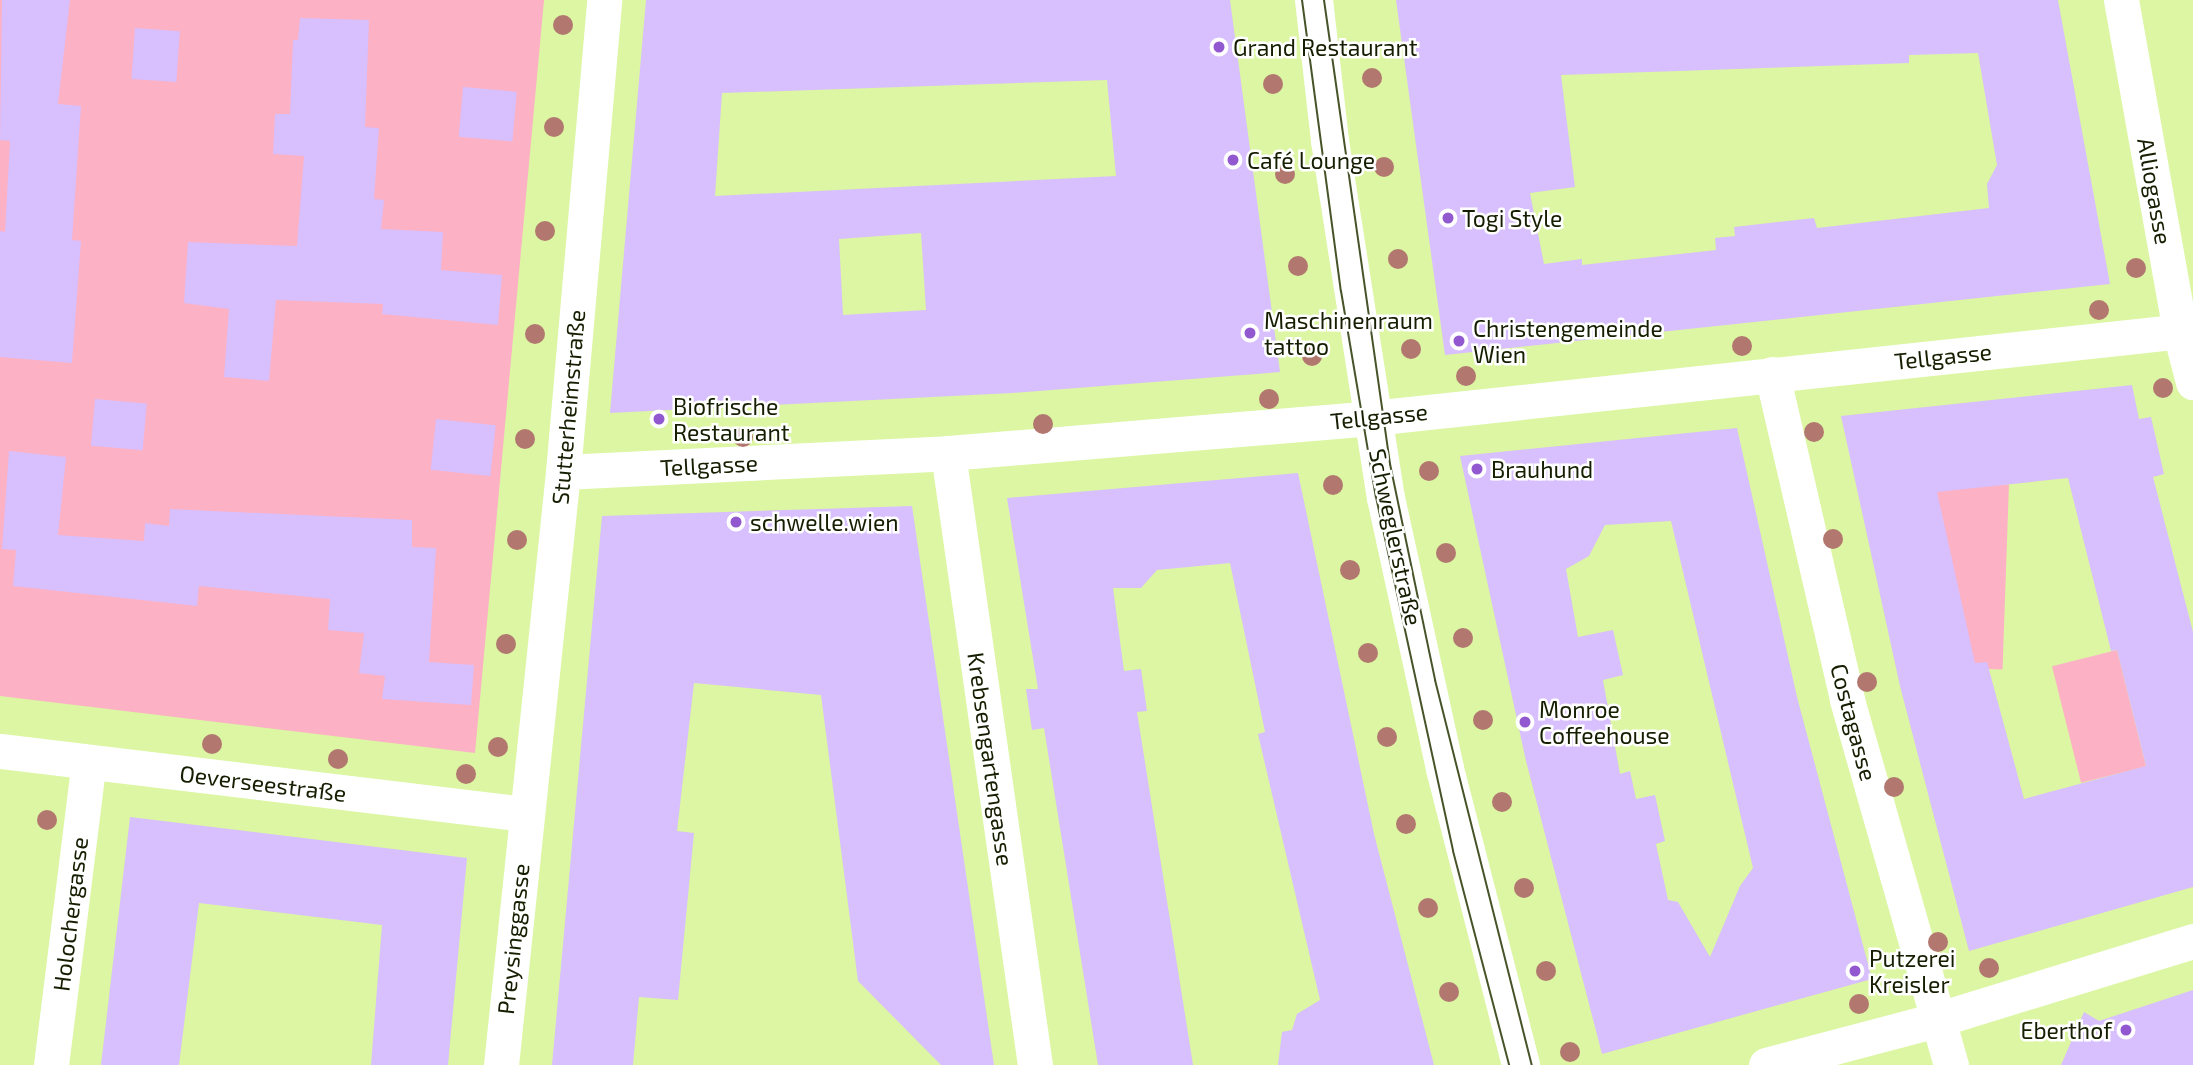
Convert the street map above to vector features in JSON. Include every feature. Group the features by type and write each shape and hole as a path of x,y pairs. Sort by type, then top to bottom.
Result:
{"street":[{"name":"Stutterheimstraße","path":"526,814 563,472 604,0"},
{"name":"Schweglerstraße","path":"1314,0 1330,141 1372,418 1445,769 1521,1065"},
{"name":"Alliogasse","path":"2121,0 2186,331 2193,382"},
{"name":"Tellgasse","path":"563,472 948,453 1372,418 2186,331"},
{"name":"Costagasse","path":"1772,374 1847,700 1951,1065"},
{"name":"Krebsengartengasse","path":"948,453 1035,1065"},
{"name":"Oeverseestraße","path":"0,751 526,814"},
{"name":"Holochergasse","path":"51,1065 89,762"},
{"name":"Preysinggasse","path":"501,1065 526,814"},
{"path":"1766,1065 1936,1020 2193,941"}],"shaded area":[{"path":"0,0 544,0 475,753 0,696"},
{"path":"1935,482 2009,485 2002,669 1929,667"},
{"path":"2117,650 2146,766 2081,783 2052,666"}],"building":[{"path":"2,0 70,0 58,104 81,106 72,240 81,241 72,363 0,357 0,231 5,232 10,141 0,140"},
{"path":"646,0 1230,0 1280,372 1012,393 610,413","holes":["1107,80 1116,176 715,196 722,93","921,233 926,310 843,315 839,239"]},
{"path":"1396,0 2058,0 2110,284 1445,355","holes":["1978,53 1997,165 1987,184 1989,208 1817,228 1814,218 1734,227 1735,236 1715,238 1716,250 1582,265 1582,259 1544,264 1530,193 1575,187 1561,75 1909,63 1909,55"]},
{"path":"300,18 369,20 365,127 379,128 374,199 384,200 381,229 443,232 441,270 502,275 498,325 382,314 383,304 276,300 269,381 224,377 229,309 184,303 188,242 297,246 304,156 273,154 275,114 290,114 293,40 298,40"},
{"path":"135,28 180,31 176,82 131,79"},
{"path":"463,87 517,92 512,142 459,137"},
{"path":"2132,385 2139,419 2151,417 2164,474 2153,477 2193,632 2193,887 1969,951 1900,686 1841,416","holes":["2068,478 2111,651 2117,650 2146,766 2024,799 1987,662 1975,663 1937,492"]},
{"path":"95,399 147,404 143,450 91,446"},
{"path":"436,419 496,425 490,476 431,470"},
{"path":"1737,428 1797,697 1872,979 1602,1054 1526,761 1460,456","holes":["1671,521 1753,868 1740,886 1710,957 1678,902 1668,900 1656,844 1665,841 1655,795 1636,799 1630,771 1620,774 1603,680 1623,675 1613,630 1578,637 1566,569 1589,556 1605,525"]},
{"path":"9,451 66,457 58,535 144,541 145,523 169,526 170,509 412,520 412,547 436,548 429,662 474,665 471,705 382,699 385,676 359,673 364,633 328,630 330,599 199,586 197,606 13,586 16,550 2,549"},
{"path":"1298,473 1374,834 1434,1065 1278,1065 1282,1032 1292,1030 1297,1014 1320,1000 1258,734 1265,732 1230,563 1157,570 1141,588 1113,588 1124,671 1141,669 1147,711 1137,712 1193,1065 1098,1065 1044,728 1032,730 1026,689 1038,689 1007,498"},
{"path":"912,506 994,1065 941,1065 858,981 821,695 694,683 677,831 694,833 678,1000 639,997 633,1065 552,1065 602,516"},
{"path":"130,817 467,858 448,1065 371,1065 382,925 199,903 179,1065 101,1065"},
{"name":"Eberthof","path":"2193,990 2193,1065 2061,1065 2084,1012 2099,1021"}],"tram line":[{"path":"1302,0 1341,291 1376,497 1453,851 1509,1065"},
{"path":"1324,0 1390,464 1435,680 1532,1065"}],"place":[{"name":"Grand Restaurant","path":"1219,47"},
{"name":"Café Lounge","path":"1233,160"},
{"name":"Togi Style","path":"1448,218"},
{"name":"Maschinenraum tattoo","path":"1250,333"},
{"name":"Christengemeinde Wien","path":"1459,341"},
{"name":"Biofrische Restaurant","path":"659,419"},
{"name":"Brauhund","path":"1477,469"},
{"name":"schwelle.wien","path":"736,522"},
{"name":"Monroe Coffeehouse","path":"1525,722"},
{"name":"Putzerei Kreisler","path":"1855,971"},
{"name":"Eberthof","path":"2126,1030"}]}
